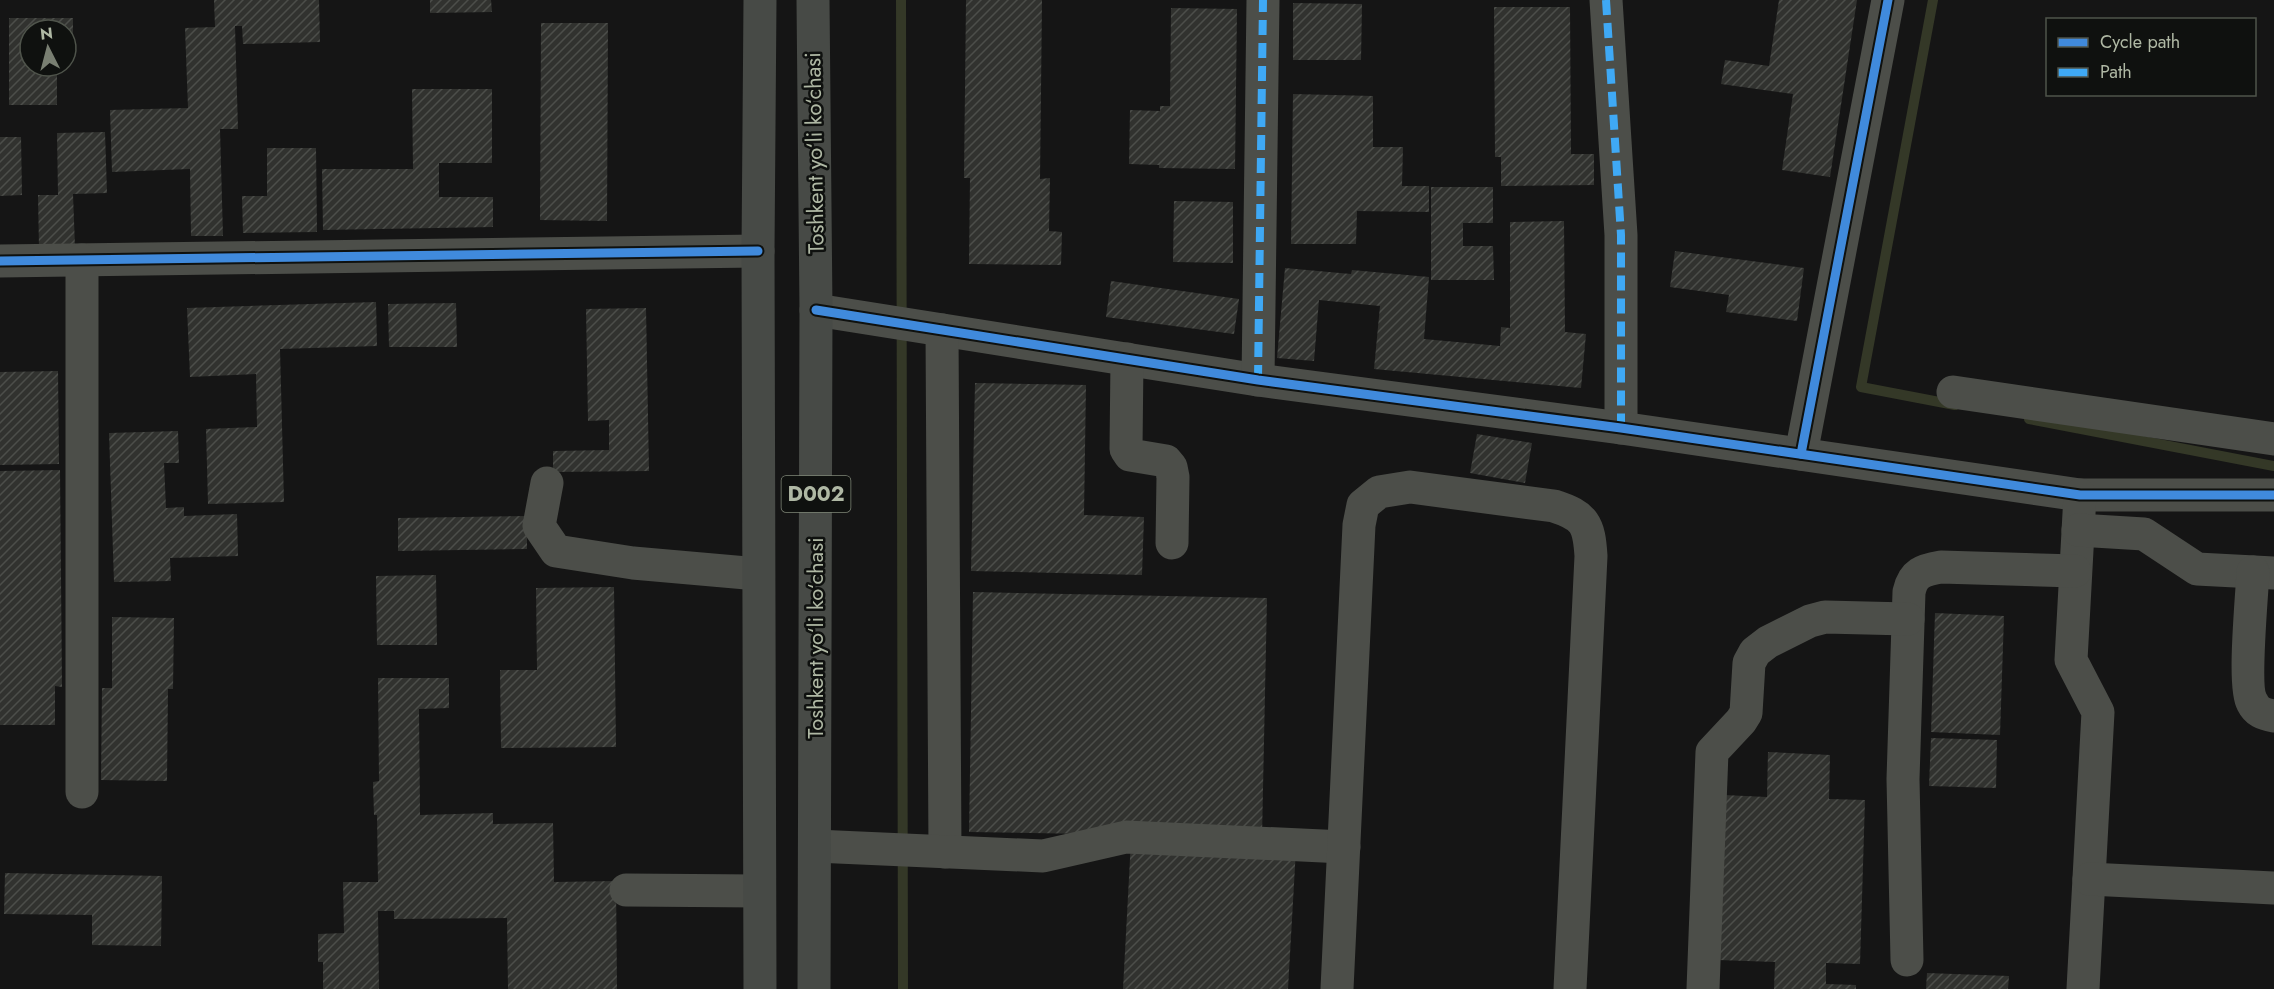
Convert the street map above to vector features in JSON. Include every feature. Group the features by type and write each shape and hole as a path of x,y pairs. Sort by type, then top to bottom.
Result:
{"highway":[{"name":"D002","path":"760,0 758,251 760,989"},
{"name":"Toshkent yo‘li ko‘chasi","path":"813,0 816,310 814,989"}],"street":[{"path":"1258,380 1263,0"},
{"path":"1606,0 1621,234 1621,428"},
{"path":"1801,454 1888,0"},
{"path":"0,261 758,251"},
{"path":"81,792 82,260"},
{"path":"816,310 1258,380 1621,428 2080,495 2274,495"},
{"path":"915,325 935,851"},
{"path":"1127,359 1126,448 1130,455 1166,460 1171,467 1173,477 1172,543"},
{"path":"1953,392 2274,439"},
{"path":"547,483 539,526 556,552 758,574"},
{"path":"1337,989 1359,525 1363,505 1379,492 1410,487 1554,506 1575,513 1590,532 1591,556 1570,989"},
{"path":"2080,495 2071,660 2098,712 2083,989"},
{"path":"2078,530 2144,534 2197,569 2264,572 2247,681 2250,700 2261,714 2274,716"},
{"path":"1907,960 1903,779 1911,579 1923,570 1941,567 2075,571"},
{"path":"1702,989 1712,752 1746,713 1748,670 1755,652 1795,628 1818,619 1845,617 1908,619"},
{"path":"815,846 1043,856 1126,837 1344,847"},
{"path":"2089,879 2274,888"},
{"path":"626,890 759,891"}],"building":[{"path":"214,0 319,0 320,42 243,44 242,26 235,26 238,129 220,129 223,236 191,236 190,169 112,172 110,110 188,108 185,28 215,27"},
{"path":"430,0 491,0 492,12 430,13"},
{"path":"966,0 1042,0 1040,179 1050,178 1049,231 1062,232 1061,265 969,264 970,178 964,178"},
{"path":"1779,0 1857,0 1830,177 1782,170 1793,94 1721,84 1725,60 1769,66"},
{"path":"1293,3 1362,4 1361,60 1293,60"},
{"path":"1494,7 1570,7 1571,154 1594,154 1594,185 1501,186 1501,157 1495,157"},
{"path":"1171,8 1237,9 1235,169 1159,168 1159,165 1129,164 1130,110 1160,111 1160,106 1170,106"},
{"path":"9,18 18,18 18,78 57,78 57,105 9,105"},
{"path":"541,23 608,23 607,221 540,220"},
{"path":"412,89 492,89 492,163 439,163 439,197 493,197 493,227 323,230 322,169 413,169"},
{"path":"1293,94 1373,96 1373,147 1403,147 1402,186 1429,186 1429,212 1357,211 1356,244 1291,244"},
{"path":"105,132 107,193 73,194 75,247 39,249 38,195 58,195 57,133"},
{"path":"0,137 21,137 22,195 0,196"},
{"path":"267,148 316,148 317,232 243,233 242,196 267,196"},
{"path":"1431,187 1493,187 1493,223 1463,223 1463,246 1493,246 1494,280 1431,280"},
{"path":"1174,201 1233,202 1233,263 1173,262"},
{"path":"1564,221 1565,332 1586,334 1581,388 1374,369 1380,306 1319,300 1314,361 1277,358 1285,268 1351,274 1352,270 1429,277 1424,339 1500,346 1501,327 1510,328 1510,222"},
{"path":"1675,251 1804,268 1797,321 1726,312 1729,295 1670,287"},
{"path":"1111,281 1239,299 1234,334 1106,317"},
{"path":"376,302 377,346 280,349 284,502 208,504 206,429 257,427 256,374 190,377 187,308"},
{"path":"456,303 457,347 389,347 388,304"},
{"path":"646,308 649,471 553,472 553,451 609,450 609,420 588,421 586,309"},
{"path":"58,371 59,464 0,465 0,372"},
{"path":"975,383 1086,385 1084,515 1144,517 1142,575 971,571"},
{"path":"178,431 179,463 164,463 166,508 184,507 184,516 237,514 238,556 170,558 171,581 114,582 109,433"},
{"path":"1477,434 1532,443 1525,483 1470,473"},
{"path":"60,470 62,687 55,686 55,725 0,725 0,471"},
{"path":"527,516 527,549 398,551 398,518"},
{"path":"436,575 437,645 377,645 376,576"},
{"path":"614,587 616,747 501,748 500,670 537,670 536,588"},
{"path":"973,592 1267,598 1262,837 969,832"},
{"path":"1935,613 2004,616 2000,735 1931,732"},
{"path":"112,617 174,618 173,689 168,689 167,781 101,780 102,688 112,688"},
{"path":"378,678 449,678 449,708 419,709 420,815 493,813 493,824 553,823 554,882 616,881 617,989 508,989 507,918 394,919 394,911 378,911 379,989 323,989 323,962 318,962 318,934 344,933 343,882 378,882 377,815 374,815 373,782 379,781"},
{"path":"1931,738 1997,740 1996,788 1929,786"},
{"path":"1768,752 1830,755 1829,799 1865,800 1860,964 1826,963 1826,984 1856,985 1856,989 1774,989 1775,962 1718,960 1724,795 1767,797"},
{"path":"1131,840 1296,849 1288,989 1123,989"},
{"path":"5,873 162,876 161,946 92,945 92,915 4,914"},
{"path":"1927,973 2009,976 2008,989 1926,989"}],"waterway":[{"path":"901,0 903,989"},
{"path":"1933,0 1861,387 1955,405"},
{"path":"2029,419 2274,466"}],"marked path":[{"path":"1258,380 1263,0"},
{"path":"1606,0 1621,235 1621,428"}],"cycle path":[{"path":"1801,454 1888,0"},
{"path":"0,261 758,251"},
{"path":"816,310 1258,380 1621,428 2080,495 2274,495"}]}
